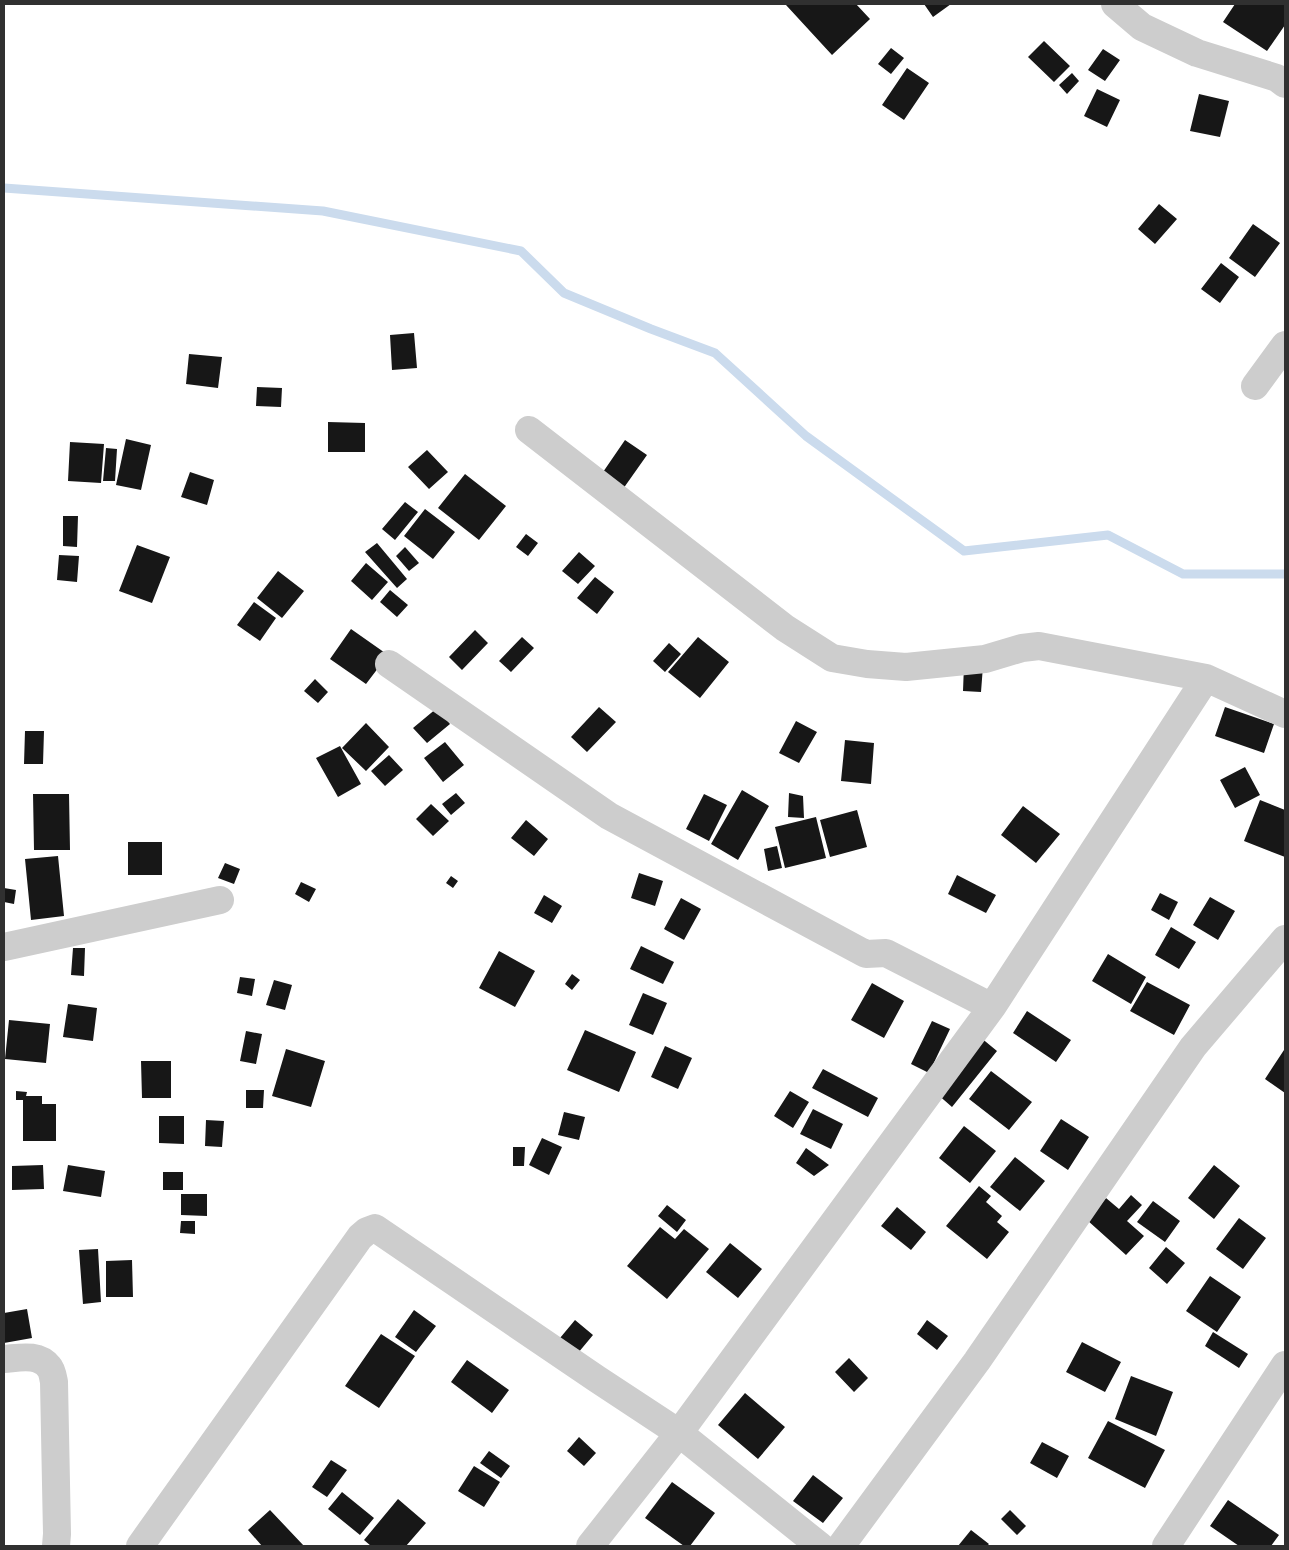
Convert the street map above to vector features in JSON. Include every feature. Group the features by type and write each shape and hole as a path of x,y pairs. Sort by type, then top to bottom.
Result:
{"street":[{"path":"1115,4 1142,27 1197,53 1277,78 1285,84"},
{"path":"1254,386 1285,345"},
{"path":"529,430 785,628 832,658 867,664 906,667 985,658 1022,648 1039,646 1206,678 1285,714"},
{"path":"389,664 609,816 866,954 886,953 992,1007"},
{"path":"590,1546 679,1433 992,1007 1206,678"},
{"path":"4,947 220,900"},
{"path":"841,1546 978,1361 1193,1047 1285,939"},
{"path":"140,1546 360,1237 367,1231 375,1228 596,1379 679,1433 820,1546"},
{"path":"4,1359 28,1357 38,1359 50,1367 54,1382 56,1546"},
{"path":"1166,1546 1285,1365"}],"building":[{"path":"856,4 870,19 832,55 786,5"},
{"path":"924,4 951,4 933,17"},
{"path":"1235,4 1285,5 1285,25 1267,51 1223,22"},
{"path":"1044,41 1070,66 1054,82 1028,57"},
{"path":"891,48 904,58 891,74 878,64"},
{"path":"1103,49 1120,60 1105,81 1088,70"},
{"path":"907,68 929,83 904,120 882,105"},
{"path":"1072,73 1079,81 1067,94 1059,85"},
{"path":"1097,89 1120,100 1107,127 1084,116"},
{"path":"1199,94 1229,101 1220,137 1190,131"},
{"path":"1159,204 1177,219 1155,244 1138,229"},
{"path":"1253,224 1280,243 1255,277 1229,258"},
{"path":"1221,263 1239,277 1220,303 1201,289"},
{"path":"414,333 417,368 392,370 390,335"},
{"path":"189,354 222,357 218,388 186,384"},
{"path":"257,387 282,388 281,407 256,406"},
{"path":"328,422 365,423 365,452 328,452"},
{"path":"126,439 151,445 141,490 116,485"},
{"path":"625,440 647,455 623,489 601,475"},
{"path":"70,442 104,444 101,483 68,481"},
{"path":"106,448 117,449 115,481 103,481"},
{"path":"427,450 448,472 429,489 408,467"},
{"path":"190,472 214,480 207,505 181,497"},
{"path":"465,474 506,506 479,540 438,508"},
{"path":"405,502 418,512 395,540 382,529"},
{"path":"425,509 455,532 433,559 404,536"},
{"path":"63,516 78,516 77,547 63,546"},
{"path":"526,534 538,543 528,556 516,547"},
{"path":"377,543 407,579 397,588 365,552"},
{"path":"137,545 170,557 152,603 119,591"},
{"path":"405,547 419,563 409,571 396,556"},
{"path":"579,552 595,566 578,584 562,571"},
{"path":"59,555 79,556 77,582 57,580"},
{"path":"366,563 388,582 372,600 351,581"},
{"path":"278,571 304,591 282,618 257,598"},
{"path":"595,577 614,592 597,614 577,598"},
{"path":"390,590 408,605 397,617 380,602"},
{"path":"254,602 276,618 260,641 237,625"},
{"path":"351,629 388,655 366,684 330,659"},
{"path":"475,630 488,643 462,670 449,657"},
{"path":"522,637 534,648 511,672 499,661"},
{"path":"698,637 729,662 700,698 668,672"},
{"path":"669,643 681,654 665,672 653,661"},
{"path":"964,665 983,666 981,692 963,691"},
{"path":"315,679 328,692 318,703 304,691"},
{"path":"599,707 616,722 587,752 571,737"},
{"path":"1225,707 1274,724 1264,753 1215,736"},
{"path":"437,708 450,724 427,743 413,728"},
{"path":"796,721 817,732 799,763 779,753"},
{"path":"366,723 389,747 366,771 342,748"},
{"path":"25,731 44,731 43,764 24,764"},
{"path":"845,740 874,743 871,784 841,781"},
{"path":"445,742 464,765 443,782 424,758"},
{"path":"340,746 361,784 338,797 316,758"},
{"path":"389,755 403,770 385,786 371,771"},
{"path":"1245,767 1260,795 1235,808 1220,780"},
{"path":"742,790 769,806 738,860 711,844"},
{"path":"456,793 465,803 451,815 442,804"},
{"path":"789,793 803,796 804,818 788,817"},
{"path":"33,794 69,794 70,850 34,850"},
{"path":"704,794 727,805 709,841 686,829"},
{"path":"1260,800 1285,810 1285,857 1244,841"},
{"path":"431,804 449,821 433,836 416,819"},
{"path":"1023,806 1060,834 1036,863 1001,835"},
{"path":"857,810 867,847 830,857 820,820"},
{"path":"816,817 826,858 785,868 775,827"},
{"path":"526,820 548,839 534,856 511,838"},
{"path":"128,842 162,842 162,875 128,875"},
{"path":"777,846 782,868 768,871 764,849"},
{"path":"58,856 64,916 31,920 25,859"},
{"path":"225,863 240,869 234,884 218,878"},
{"path":"639,873 663,881 655,906 631,898"},
{"path":"957,875 996,895 986,913 948,894"},
{"path":"451,876 458,881 453,888 446,883"},
{"path":"301,882 316,889 309,902 295,894"},
{"path":"4,888 16,890 14,904 4,902"},
{"path":"1160,893 1178,902 1169,920 1151,910"},
{"path":"544,895 562,906 552,923 534,913"},
{"path":"1210,897 1235,911 1218,940 1193,925"},
{"path":"681,898 701,909 684,940 664,929"},
{"path":"1171,927 1196,942 1179,969 1155,955"},
{"path":"641,946 674,962 663,984 630,969"},
{"path":"73,948 85,948 84,976 71,975"},
{"path":"499,951 535,971 515,1007 479,988"},
{"path":"1108,954 1146,977 1131,1004 1092,981"},
{"path":"572,974 580,980 572,990 565,984"},
{"path":"240,977 255,979 252,996 237,993"},
{"path":"274,980 292,985 285,1010 266,1005"},
{"path":"1147,982 1190,1005 1174,1035 1130,1011"},
{"path":"872,983 904,1001 884,1038 851,1020"},
{"path":"643,993 667,1003 653,1035 629,1025"},
{"path":"68,1004 97,1008 93,1041 63,1037"},
{"path":"1027,1011 1071,1040 1056,1062 1013,1033"},
{"path":"9,1020 50,1024 46,1063 5,1059"},
{"path":"932,1021 950,1029 929,1073 911,1064"},
{"path":"585,1030 636,1052 619,1092 567,1070"},
{"path":"246,1031 262,1034 256,1064 240,1061"},
{"path":"980,1037 997,1051 952,1107 936,1093"},
{"path":"665,1046 692,1058 678,1089 651,1077"},
{"path":"286,1049 325,1061 311,1107 272,1096"},
{"path":"1285,1051 1285,1093 1265,1079"},
{"path":"141,1061 171,1061 171,1098 142,1098"},
{"path":"823,1069 878,1098 868,1117 812,1088"},
{"path":"991,1071 1032,1102 1009,1130 969,1099"},
{"path":"246,1090 264,1090 263,1108 246,1108"},
{"path":"16,1091 27,1092 26,1096 42,1096 42,1104 56,1104 56,1141 23,1141 23,1100 16,1100"},
{"path":"790,1091 809,1102 793,1128 774,1116"},
{"path":"813,1109 843,1124 831,1149 800,1134"},
{"path":"564,1112 585,1117 579,1140 558,1135"},
{"path":"159,1116 184,1116 184,1144 159,1143"},
{"path":"1061,1119 1089,1137 1068,1170 1040,1151"},
{"path":"206,1120 224,1121 222,1147 205,1146"},
{"path":"964,1126 996,1151 970,1183 939,1158"},
{"path":"542,1138 562,1147 549,1175 529,1165"},
{"path":"513,1147 525,1147 524,1166 513,1166"},
{"path":"806,1148 829,1165 814,1176 796,1163"},
{"path":"1015,1157 1045,1181 1020,1211 990,1187"},
{"path":"43,1165 44,1189 12,1190 12,1166"},
{"path":"68,1165 105,1171 101,1197 63,1191"},
{"path":"1214,1165 1240,1186 1214,1219 1188,1198"},
{"path":"163,1172 183,1172 183,1190 163,1190"},
{"path":"979,1186 991,1196 986,1202 1002,1216 997,1222 1009,1232 987,1259 946,1226"},
{"path":"181,1194 207,1194 207,1216 181,1215"},
{"path":"1131,1195 1142,1205 1127,1221 1144,1236 1126,1255 1087,1220 1106,1198 1119,1209"},
{"path":"1153,1201 1180,1221 1165,1242 1137,1222"},
{"path":"667,1205 686,1220 677,1232 658,1216"},
{"path":"897,1207 926,1232 911,1250 881,1226"},
{"path":"1239,1218 1266,1238 1243,1269 1216,1249"},
{"path":"181,1221 195,1221 195,1234 180,1233"},
{"path":"660,1227 675,1239 684,1229 709,1249 667,1299 627,1266"},
{"path":"730,1243 762,1269 738,1298 706,1272"},
{"path":"1166,1247 1185,1263 1167,1284 1149,1268"},
{"path":"98,1249 101,1302 83,1304 79,1250"},
{"path":"132,1260 133,1297 106,1297 106,1261"},
{"path":"1210,1276 1241,1297 1217,1332 1186,1311"},
{"path":"27,1309 32,1338 4,1343 4,1313"},
{"path":"414,1310 436,1326 416,1352 395,1337"},
{"path":"575,1320 593,1335 578,1353 560,1338"},
{"path":"927,1320 948,1336 937,1350 917,1334"},
{"path":"1213,1332 1248,1354 1239,1368 1205,1346"},
{"path":"381,1334 415,1356 379,1408 345,1386"},
{"path":"1082,1342 1121,1362 1105,1392 1066,1372"},
{"path":"849,1358 868,1378 854,1392 835,1372"},
{"path":"467,1360 509,1390 492,1413 451,1382"},
{"path":"1131,1376 1173,1392 1156,1436 1115,1419"},
{"path":"745,1393 785,1427 758,1459 718,1425"},
{"path":"1108,1421 1165,1450 1145,1488 1088,1458"},
{"path":"579,1437 596,1453 584,1466 567,1451"},
{"path":"1042,1442 1069,1456 1057,1478 1030,1463"},
{"path":"489,1451 510,1466 501,1478 480,1463"},
{"path":"331,1460 347,1470 327,1497 312,1487"},
{"path":"474,1466 500,1482 484,1507 458,1491"},
{"path":"813,1475 843,1498 823,1523 793,1501"},
{"path":"672,1482 715,1513 690,1546 684,1546 645,1518"},
{"path":"342,1492 374,1518 360,1535 328,1509"},
{"path":"398,1499 426,1523 406,1546 371,1546 364,1540"},
{"path":"1228,1500 1279,1535 1271,1546 1239,1546 1210,1526"},
{"path":"270,1510 304,1546 262,1546 248,1530"},
{"path":"1010,1510 1026,1526 1017,1535 1001,1519"},
{"path":"971,1530 989,1544 987,1546 958,1546"}],"waterway":[{"path":"4,188 323,211 521,251 564,293 715,353 806,436 964,551 1108,535 1183,574 1285,574"}]}
